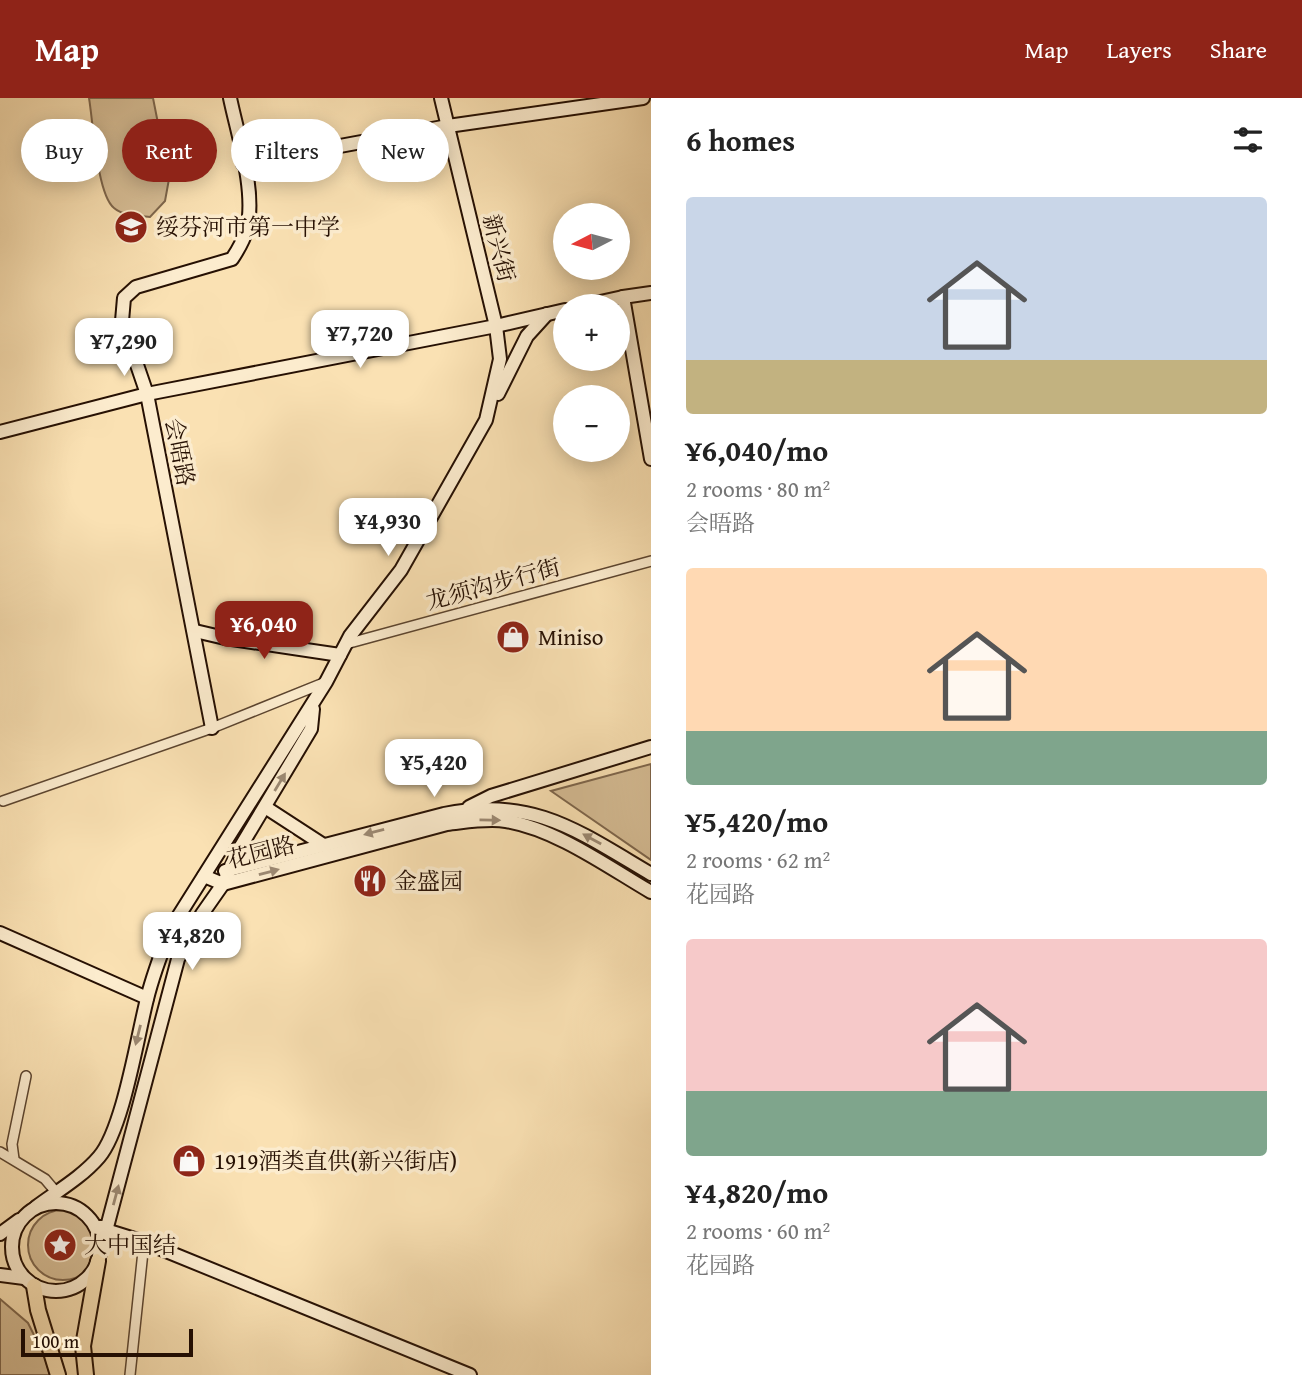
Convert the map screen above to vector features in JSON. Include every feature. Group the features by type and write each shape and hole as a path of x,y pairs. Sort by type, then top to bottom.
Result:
{"main road":[{"name":"会晤路","path":"230,98 234,119"},
{"name":"新兴街","path":"441,98 446,119"},
{"path":"449,126 643,98"},
{"name":"新兴街","path":"449,130 496,326 500,359 486,420"},
{"name":"会晤路","path":"212,728 147,394 122,321 124,299 136,287 232,258 247,228 249,193 247,182"},
{"path":"630,295 651,293"},
{"path":"0,432 147,394 553,313"},
{"path":"0,1234 99,1157 119,1115 147,998 171,928 267,779 327,682 343,650 401,570 486,420 522,345 547,314"},
{"path":"630,337 651,459"},
{"path":"195,631 225,638 343,650"},
{"path":"86,1375 83,1346 103,1228 178,959 311,729 313,704"},
{"path":"462,810 491,796 651,747"},
{"path":"265,807 325,846"},
{"name":"花园路","path":"204,876 462,810 498,808 542,815 590,837 651,874"},
{"name":"花园路","path":"204,876 223,884 447,824 491,820 541,831 651,892"},
{"path":"0,933 147,998"},
{"path":"36,1207 52,1202 69,1204 103,1228 144,1241 470,1375"},
{"path":"22,1217 12,1237 12,1252 16,1266 29,1282 58,1375"},
{"path":"0,1275 51,1291 76,1287 90,1276 98,1261"}],"street":[{"name":"龙须沟步行街","path":"343,650 651,561"},
{"path":"3,801 212,728 327,682"},
{"path":"14,1159 12,1144 26,1076"},
{"path":"0,1152 45,1178 56,1192"},
{"path":"130,1375 144,1241"}],"shaded area":[{"path":"89,98 153,98 157,119 122,119 122,182 168,182 165,201 150,217 122,213 108,200 102,182 108,182 108,119 92,119"},
{"path":"651,764 651,860 551,791"},
{"path":"63,1210 88,1220 98,1245 88,1270 63,1280 38,1270 28,1245 38,1220"},
{"path":"0,1299 28,1323 44,1355 50,1375 0,1375"}],"place":[{"name":"绥芬河市第一中学","path":"131,227"},
{"name":"Miniso","path":"513,637"},
{"name":"金盛园","path":"370,881"},
{"name":"1919酒类直供(新兴街店)","path":"189,1161"},
{"name":"大中国结","path":"60,1245"}]}
